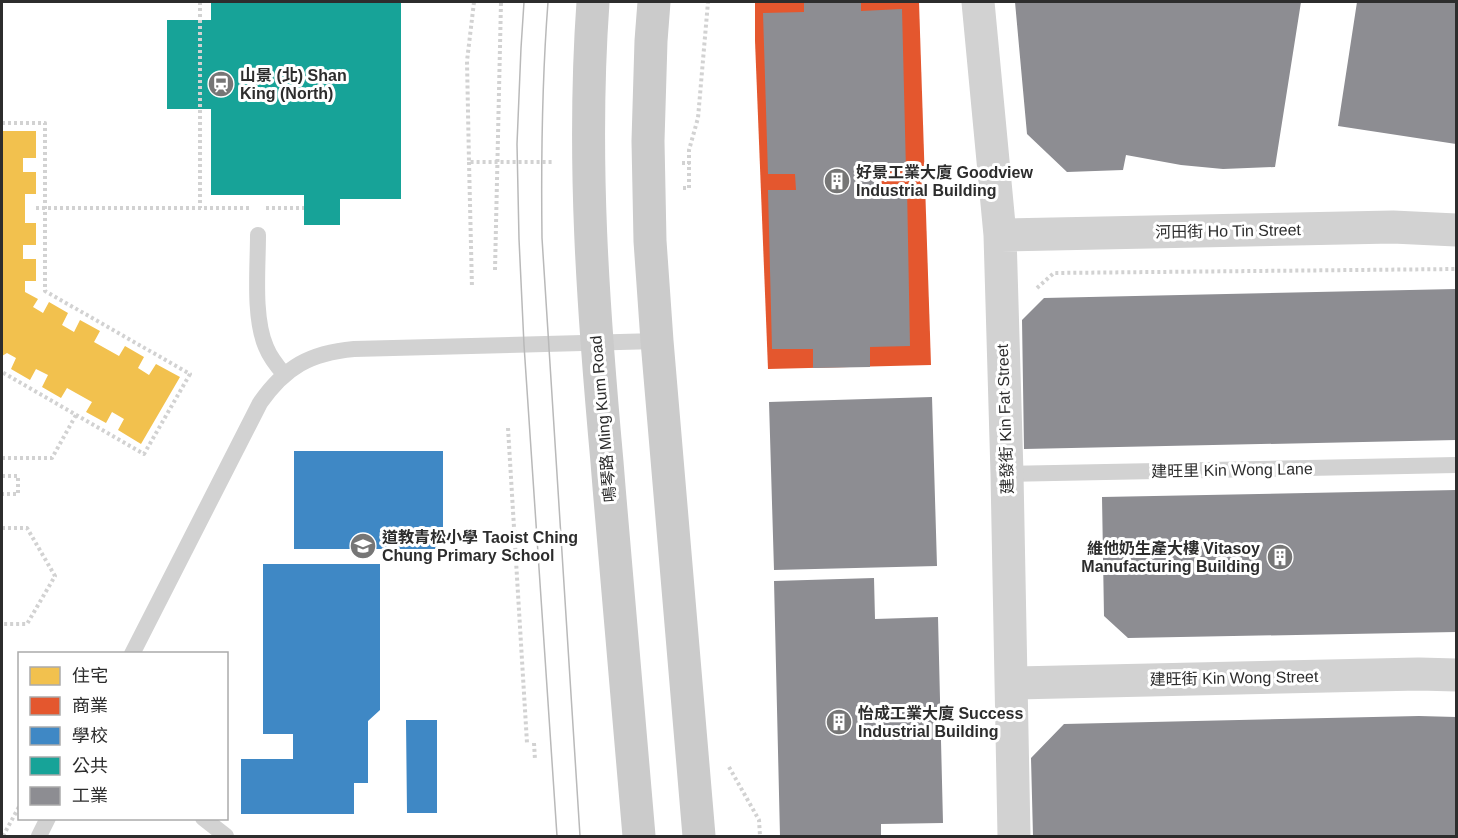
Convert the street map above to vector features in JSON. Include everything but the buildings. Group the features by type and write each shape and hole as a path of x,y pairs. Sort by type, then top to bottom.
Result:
{"main road":[{"name":"鳴琴路 Ming Kum Road","path":"593,2 588,139 590,241 596,343 639,837"},
{"path":"654,2 648,141 650,241 699,837"}],"street":[{"name":"建發街 Kin Fat Street","path":"978,2 1000,236 1014,837"},
{"name":"河田街 Ho Tin Street","path":"1000,236 1381,228 1456,230"},
{"name":"建旺街 Kin Wong Street","path":"1011,683 1456,675"}],"lane":[{"path":"258,235 260,330 273,361 284,374"},
{"path":"133,652 260,404 270,388 300,363 335,351 354,349 657,341"},
{"name":"建旺里 Kin Wong Lane","path":"1007,474 1456,465"},
{"path":"39,837 48,820"},
{"path":"204,820 226,837"}],"path":[{"path":"200,2 200,208"},
{"path":"495,270 501,2"},
{"path":"2,123 45,123 45,291 190,374 144,454 2,372"},
{"path":"469,162 472,288"},
{"path":"689,163 689,188"},
{"path":"36,208 304,208"},
{"path":"1030,294 1054,273 1456,269"},
{"path":"2,458 52,458 76,415"},
{"path":"508,428 527,743"},
{"path":"2,476 18,476 18,494 2,494"},
{"path":"2,528 27,528 55,576 27,624 2,624"},
{"path":"534,743 535,760"},
{"path":"3,837 18,809"}],"tram line":[{"path":"524,2 517,144 519,239 557,836"},
{"path":"548,2 542,120 542,238 580,836"}],"place":[{"name":"山景 (北) Shan King (North)","path":"221,84"},
{"name":"好景工業大廈 Goodview Industrial Building","path":"837,181"},
{"name":"道教青松小學 Taoist Ching Chung Primary School","path":"363,546"},
{"name":"維他奶生產大樓 Vitasoy Manufacturing Building","path":"1280,557"},
{"name":"怡成工業大廈 Success Industrial Building","path":"839,722"}]}
